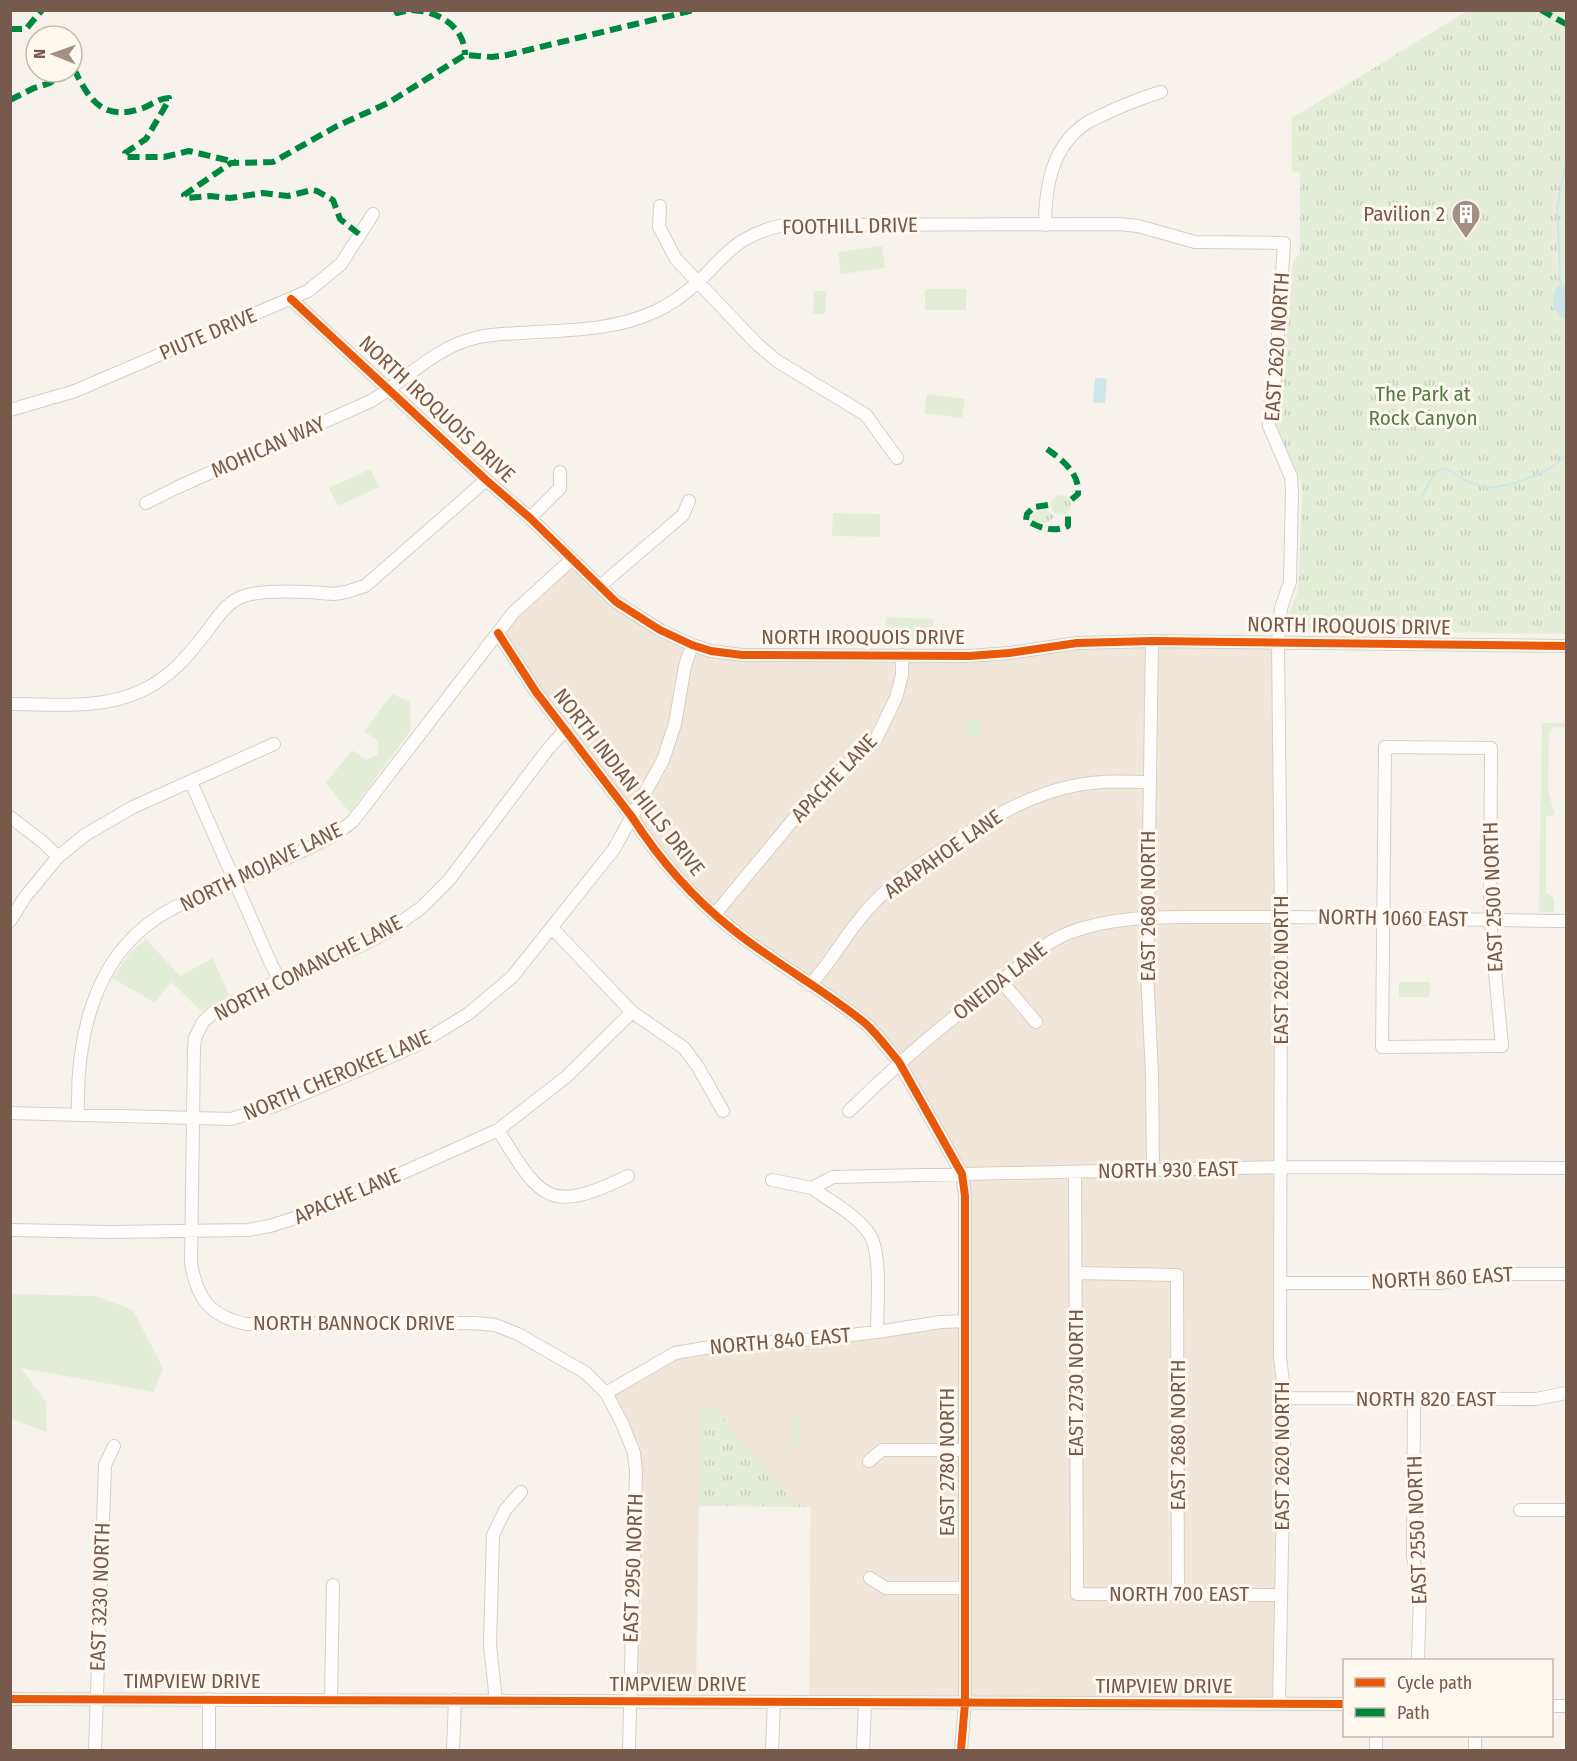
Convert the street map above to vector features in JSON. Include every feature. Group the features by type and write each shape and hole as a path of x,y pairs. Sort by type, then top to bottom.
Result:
{"street":[{"path":"1045,225 1045,198 1051,171 1073,136 1089,122 1141,97 1161,92"},
{"path":"660,206 659,227 675,259 777,361 866,416 897,458"},
{"name":"PIUTE DRIVE","path":"10,411 75,391 309,291 341,264 374,214"},
{"name":"FOOTHILL DRIVE","path":"389,390 428,359 460,342 491,335 592,328 621,324 640,318 669,305 698,282 742,241 784,225 1119,224 1138,226 1195,242 1284,243"},
{"name":"EAST 2620 NORTH","path":"1280,1704 1285,1398 1280,1357 1281,917 1278,642 1281,608 1290,582 1292,477 1269,426 1269,410 1275,380 1284,243"},
{"name":"NORTH IROQUOIS DRIVE","path":"291,299 630,612 660,630 711,651 742,655 969,656 1009,653 1077,643 1152,641 1566,646"},
{"name":"MOHICAN WAY","path":"147,503 371,401 389,390"},
{"path":"530,518 560,488 561,472"},
{"path":"10,704 90,704 124,698 140,692 177,668 188,657 222,611 237,599 256,593 334,594 365,586 486,480"},
{"path":"600,586 683,515 689,501"},
{"name":"NORTH MOJAVE LANE","path":"78,1115 77,1094 85,1026 94,996 108,969 126,944 157,918 193,899 326,840 353,820 513,613 572,559"},
{"name":"NORTH INDIAN HILLS DRIVE","path":"498,633 536,692 657,852 693,894 732,930 864,1023 899,1062 962,1174"},
{"name":"EAST 2680 NORTH","path":"1152,641 1147,972 1152,1074 1153,1170"},
{"name":"NORTH CHEROKEE LANE","path":"10,1113 231,1119 277,1105 419,1044 458,1020 512,977 614,849 663,760 675,724 685,666 692,645"},
{"name":"APACHE LANE","path":"715,914 812,797 876,739 896,698 902,675 902,655"},
{"name":"NORTH COMANCHE LANE","path":"194,1117 194,1048 195,1038 203,1022 216,1011 280,980 369,942 421,908 449,880 548,749 566,729"},
{"path":"10,921 25,897 58,857 110,819 274,744"},
{"name":"EAST 2500 NORTH","path":"1385,747 1491,748 1490,920 1502,1046 1382,1047 1385,747"},
{"path":"191,782 280,980"},
{"name":"ARAPAHOE LANE","path":"810,985 858,921 885,892 906,874 989,818 1061,789 1102,782 1149,782"},
{"path":"10,817 43,842 58,857"},
{"name":"NORTH 1060 EAST","path":"1148,918 1281,917 1566,921"},
{"name":"ONEIDA LANE","path":"849,1111 899,1062 1036,951 1065,935 1107,922 1148,918"},
{"path":"552,928 632,1012 684,1048 703,1074 723,1111"},
{"path":"1001,981 1036,1022"},
{"name":"APACHE LANE","path":"10,1230 248,1230 270,1226 320,1210 498,1130 566,1077 632,1012"},
{"name":"NORTH BANNOCK DRIVE","path":"194,1117 191,1263 196,1288 206,1303 224,1318 246,1324 474,1323 495,1325 518,1334 586,1373 606,1393"},
{"path":"498,1130 527,1176 537,1187 555,1196 578,1196 606,1187 628,1176"},
{"name":"NORTH 930 EAST","path":"812,1188 832,1177 1280,1167 1566,1168"},
{"name":"EAST 2730 NORTH","path":"1075,1172 1077,1594"},
{"name":"EAST 2780 NORTH","path":"961,1750 965,1703 965,1196 962,1174"},
{"path":"772,1180 812,1188 848,1214 871,1238 877,1258 877,1332"},
{"name":"EAST 2680 NORTH","path":"1075,1273 1177,1275 1178,1595"},
{"name":"NORTH 860 EAST","path":"1281,1283 1441,1283 1486,1274 1566,1274"},
{"name":"NORTH 840 EAST","path":"606,1393 675,1353 740,1342 787,1342 964,1321"},
{"name":"EAST 2950 NORTH","path":"606,1393 634,1452 636,1471 629,1750"},
{"name":"NORTH 820 EAST","path":"1285,1398 1536,1399 1566,1393"},
{"name":"EAST 2550 NORTH","path":"1414,1400 1413,1556 1420,1596 1418,1659"},
{"name":"EAST 3230 NORTH","path":"95,1750 105,1465 114,1446"},
{"path":"869,1461 882,1450 965,1450"},
{"path":"496,1701 490,1645 493,1535 504,1510 521,1492"},
{"path":"1520,1510 1566,1510"},
{"path":"870,1578 886,1588 965,1588"},
{"path":"331,1700 333,1585"},
{"name":"NORTH 700 EAST","path":"1077,1594 1280,1595"},
{"name":"TIMPVIEW DRIVE","path":"10,1699 1343,1704"},
{"path":"209,1699 209,1750"},
{"path":"453,1750 455,1700"},
{"path":"772,1750 774,1702"},
{"path":"863,1750 865,1703"}],"shaded area":[{"path":"572,559 630,612 692,645 743,654 969,656 1077,643 1278,642 1279,1704 809,1703 811,1507 699,1506 696,1691 647,1691 640,1685 630,1669 636,1471 606,1393 675,1353 964,1321 962,1174 874,1032 715,914 632,817 498,633"}],"green space":[{"name":"The Park at Rock Canyon","path":"1467,11 1566,11 1566,634 1293,630 1287,619 1298,591 1301,482 1278,439 1276,429 1293,262 1300,253 1300,172 1292,171 1292,118"},
{"path":"882,246 885,268 841,274 838,252"},
{"path":"925,289 966,289 966,310 925,310"},
{"path":"814,291 826,291 825,314 813,314"},
{"path":"927,394 965,399 962,418 924,413"},
{"path":"370,469 379,487 338,506 329,488"},
{"path":"1057,495 1065,495 1071,501 1071,509 1065,515 1057,515 1051,509 1051,501"},
{"path":"1045,508 1055,517 1046,523 1034,521 1031,517 1032,513"},
{"path":"833,513 880,514 880,537 832,536"},
{"path":"886,617 934,619 933,642 885,640"},
{"path":"392,694 410,702 411,730 350,813 326,783 352,750 366,760 378,754 379,742 364,731"},
{"path":"979,720 983,735 967,738 964,723"},
{"path":"1542,723 1566,723 1566,727 1554,727 1549,733 1548,791 1555,815 1546,816 1546,893 1553,898 1554,912 1539,912"},
{"path":"146,939 180,976 213,958 229,995 202,1012 171,982 155,1003 112,978 131,952"},
{"path":"1399,982 1430,982 1429,997 1399,997"},
{"path":"11,1294 96,1296 133,1310 163,1368 154,1392 21,1368 46,1402 47,1432 11,1419"},
{"path":"715,1408 792,1501 811,1507 699,1505 701,1409"},
{"path":"791,1416 801,1416 801,1444 791,1444"}],"water":[{"path":"1557,286 1566,286 1566,319 1560,317 1553,308 1553,296"},
{"path":"1095,378 1107,379 1105,403 1093,402"}],"waterway":[{"path":"1561,289 1557,208 1566,161"},
{"path":"1423,495 1433,476 1442,469 1478,485 1494,487 1517,482 1540,473 1566,455"}],"marked path":[{"path":"10,29 26,29 42,10"},
{"path":"396,10 397,13 411,10"},
{"path":"412,10 430,13 452,25 461,38 465,55"},
{"path":"359,234 340,219 333,200 317,191 312,190 288,196 263,193 230,198 210,196 186,198 184,195 231,163 273,162 337,126 388,103 465,55 492,57 507,55 694,10"},
{"path":"1541,10 1566,24"},
{"path":"10,100 47,84"},
{"path":"82,84 94,101 109,111 130,111 169,98 146,139 125,153 125,157 164,157 189,151 235,162"},
{"path":"1047,449 1073,473 1078,486 1078,494 1071,500"},
{"path":"1048,505 1034,507 1027,514 1026,520 1041,527 1057,529 1068,526 1068,516"}],"cycle path":[{"path":"291,299 530,518 616,602 660,630 711,651 742,655 969,656 1009,653 1077,643 1152,641 1566,646"},
{"path":"498,633 536,692 654,848 690,891 732,929 850,1012 879,1037 899,1062 962,1174 965,1196 965,1703 961,1750"},
{"path":"10,1699 1343,1704"}],"place":[{"name":"Pavilion 2","path":"1466,240"}]}
